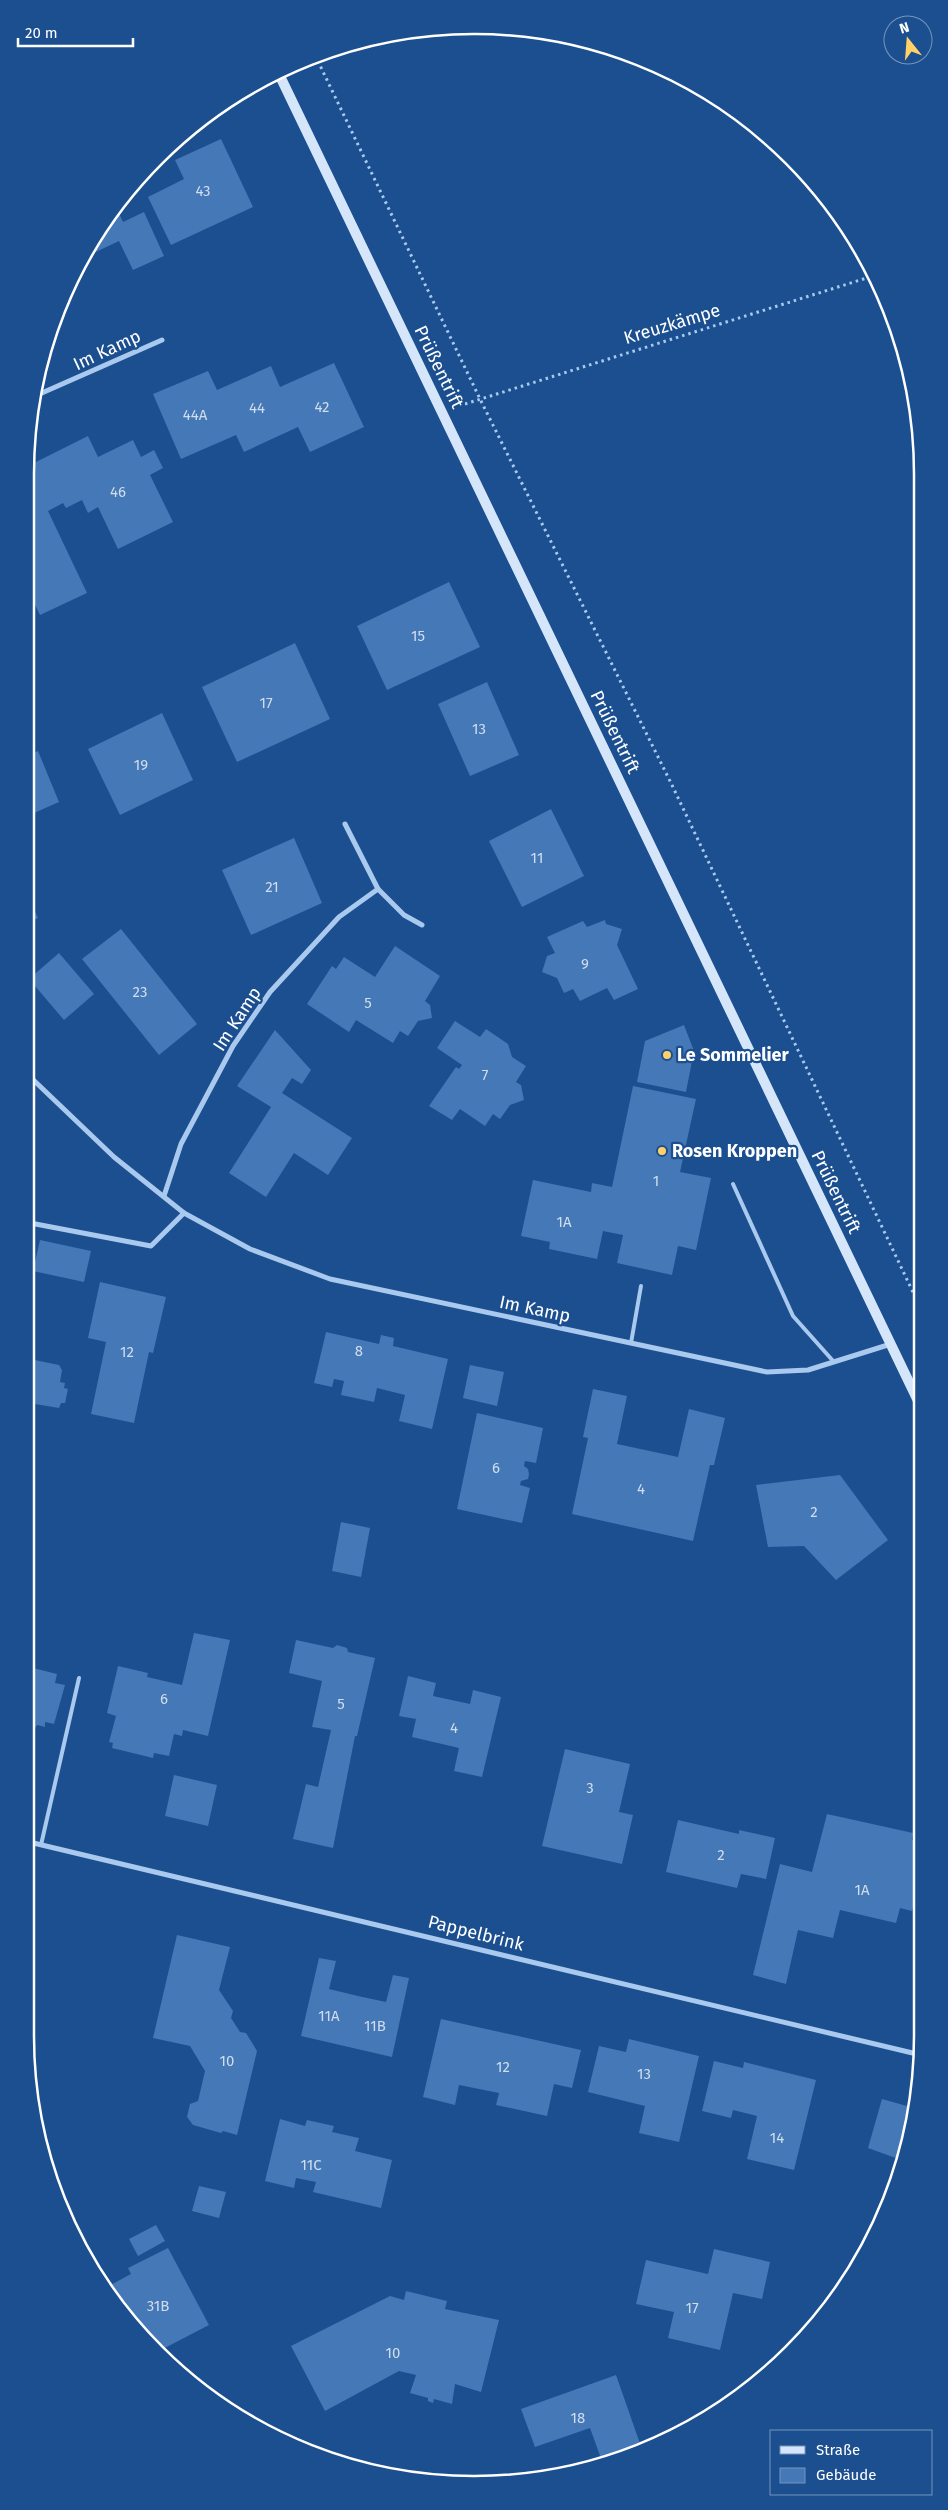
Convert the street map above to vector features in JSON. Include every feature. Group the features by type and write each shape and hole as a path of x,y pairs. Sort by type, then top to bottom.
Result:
{"main road":[{"name":"Prüßentrift","path":"281,78 914,1391"}],"street":[{"name":"Im Kamp","path":"41,393 162,340"},
{"path":"345,824 378,889 404,915 422,925"},
{"name":"Im Kamp","path":"164,1196 181,1144 233,1046 270,992 339,917 378,889"},
{"name":"Im Kamp","path":"34,1080 114,1156 184,1212 250,1249 330,1279 767,1372 808,1370 891,1344"},
{"path":"34,1224 151,1246 184,1212"},
{"name":"Pappelbrink","path":"34,1843 913,2053"}],"lane":[{"path":"733,1184 793,1316 834,1362"},
{"path":"631,1343 641,1286"},
{"path":"41,1845 79,1678"}],"path":[{"path":"318,62 480,399 671,783 914,1294"},
{"name":"Kreuzkämpe","path":"480,399 868,277"}],"building":[{"path":"221,139 253,207 171,245 148,197 184,179 175,160"},
{"path":"144,212 164,256 133,270 119,241 94,253 119,214 123,222"},
{"path":"334,363 364,427 310,452 298,427 244,452 236,435 181,459 153,394 208,371 217,390 271,366 280,387"},
{"path":"88,436 98,457 133,440 141,457 154,450 163,468 150,475 173,522 118,549 98,507 88,513 82,500 66,508 63,503 48,511 87,593 40,615 34,603 34,463"},
{"path":"449,582 480,647 387,690 357,626"},
{"path":"295,643 330,719 237,762 202,687"},
{"path":"487,682 519,755 470,776 438,704"},
{"path":"162,713 193,780 120,815 88,749"},
{"path":"38,751 59,802 34,813 34,753"},
{"path":"551,809 584,876 522,907 489,841"},
{"path":"294,838 322,903 251,935 222,870"},
{"path":"34,910 38,918 34,920"},
{"path":"605,920 606,924 622,929 617,945 638,989 614,1000 607,988 580,1001 573,989 564,993 557,978 542,972 547,956 555,953 547,937 583,921 587,927"},
{"path":"121,929 197,1024 159,1055 82,959"},
{"path":"395,946 440,976 425,1001 430,1005 432,1018 418,1021 408,1036 400,1031 393,1043 356,1020 349,1032 307,1004 332,966 336,969 344,957 375,977"},
{"path":"59,953 94,994 64,1020 34,985 34,975"},
{"path":"455,1021 480,1037 486,1029 508,1044 512,1057 526,1066 516,1082 521,1085 524,1100 510,1105 500,1119 493,1114 485,1126 460,1109 452,1120 429,1106 456,1067 459,1069 462,1065 437,1048"},
{"path":"684,1025 694,1051 686,1092 637,1082 645,1041"},
{"path":"275,1030 311,1070 302,1084 292,1078 282,1093 352,1138 328,1175 294,1153 266,1197 229,1173 271,1107 237,1086"},
{"path":"633,1086 696,1099 680,1172 711,1178 696,1250 678,1246 672,1275 617,1263 623,1235 603,1231 597,1259 549,1249 550,1242 521,1236 533,1180 591,1192 592,1183 612,1187"},
{"path":"40,1240 91,1251 84,1282 34,1271"},
{"path":"100,1282 166,1297 153,1353 149,1352 134,1423 91,1414 106,1342 88,1338"},
{"path":"326,1332 379,1344 381,1335 394,1338 393,1346 448,1359 432,1429 399,1421 405,1395 377,1388 374,1402 341,1395 344,1381 334,1379 332,1387 314,1383"},
{"path":"34,1360 59,1365 62,1370 60,1382 65,1383 64,1388 68,1389 65,1403 61,1403 59,1408 35,1404 34,1409"},
{"path":"470,1365 504,1372 497,1406 463,1398"},
{"path":"593,1389 627,1396 617,1444 678,1457 689,1409 725,1418 714,1465 710,1465 693,1541 572,1514 588,1438 583,1437"},
{"path":"477,1413 543,1428 536,1463 525,1461 524,1466 528,1469 529,1474 528,1479 521,1481 520,1485 530,1488 522,1523 457,1509"},
{"path":"840,1475 888,1540 836,1580 804,1546 768,1547 756,1485"},
{"path":"341,1522 370,1528 361,1577 332,1571"},
{"path":"194,1633 230,1640 208,1736 183,1730 182,1736 174,1734 169,1756 154,1753 153,1758 112,1748 113,1743 109,1742 116,1716 107,1713 118,1666 148,1673 147,1677 182,1685"},
{"path":"296,1640 333,1648 337,1645 347,1648 348,1652 375,1658 357,1736 355,1736 333,1848 293,1839 306,1784 318,1787 331,1730 312,1727 322,1681 289,1673"},
{"path":"34,1668 57,1674 55,1683 65,1685 54,1724 45,1722 45,1727 37,1725 34,1729"},
{"path":"408,1676 436,1683 433,1696 470,1704 473,1690 501,1697 482,1777 454,1771 459,1748 412,1737 416,1719 399,1716"},
{"path":"565,1749 630,1764 619,1812 633,1815 622,1864 542,1846"},
{"path":"174,1775 217,1785 208,1826 165,1816"},
{"path":"827,1814 913,1833 914,1902 912,1911 900,1908 896,1923 840,1910 833,1938 798,1930 786,1984 753,1975 780,1864 812,1872"},
{"path":"678,1820 739,1834 739,1830 775,1838 766,1879 741,1874 737,1888 666,1872"},
{"path":"177,1935 230,1947 219,1990 233,2011 231,2018 240,2032 246,2033 257,2051 237,2135 223,2131 221,2133 193,2125 187,2117 190,2104 198,2101 205,2071 190,2046 153,2038"},
{"path":"319,1958 336,1961 329,1989 358,1996 386,2002 393,1975 409,1978 392,2057 301,2036"},
{"path":"441,2019 581,2050 572,2088 554,2084 547,2116 496,2105 499,2093 459,2085 455,2105 423,2097"},
{"path":"629,2039 699,2056 679,2142 639,2133 645,2106 588,2092 599,2046 626,2052"},
{"path":"714,2061 743,2068 744,2062 816,2080 794,2170 747,2159 757,2116 733,2110 731,2118 702,2111"},
{"path":"882,2099 908,2106 897,2158 868,2148"},
{"path":"280,2119 305,2126 307,2120 334,2126 332,2132 359,2138 355,2151 392,2160 381,2208 313,2192 316,2182 296,2178 294,2188 265,2181"},
{"path":"199,2186 226,2192 219,2218 192,2211"},
{"path":"156,2225 165,2241 138,2256 129,2239"},
{"path":"168,2248 209,2325 164,2348 143,2326 111,2285 131,2274 128,2268"},
{"path":"714,2249 770,2262 762,2299 733,2293 720,2350 668,2338 674,2312 636,2304 646,2260 708,2274"},
{"path":"406,2291 447,2301 445,2309 499,2320 481,2392 455,2384 452,2404 434,2399 433,2403 428,2401 428,2398 410,2393 416,2375 399,2371 325,2411 291,2346 390,2296 404,2300"},
{"path":"616,2375 640,2444 601,2457 590,2428 535,2447 521,2409"}],"place":[{"name":"Le Sommelier","path":"667,1055"},
{"name":"Rosen Kroppen","path":"662,1151"}]}
